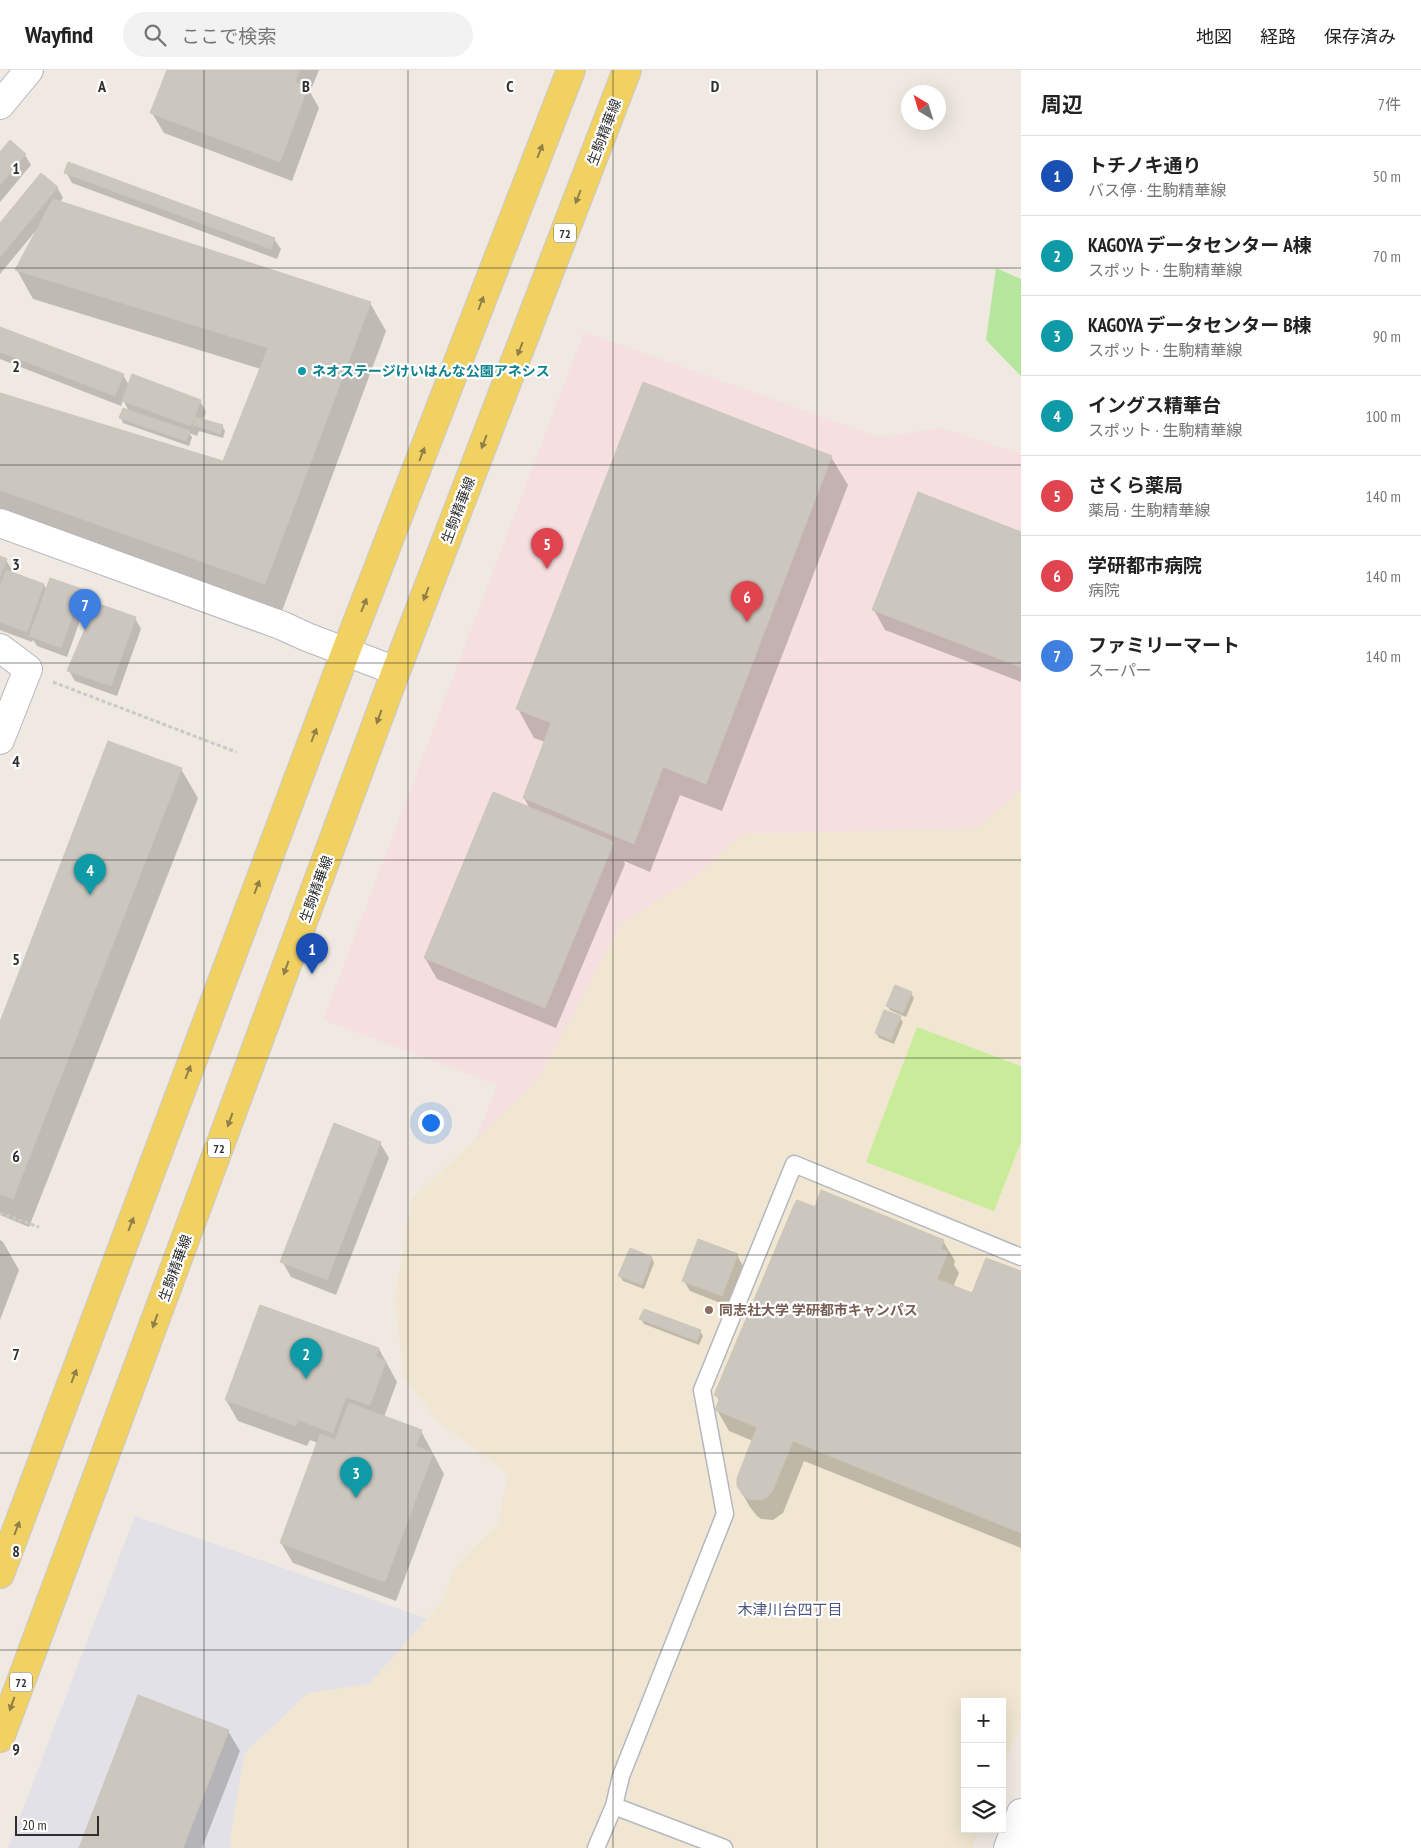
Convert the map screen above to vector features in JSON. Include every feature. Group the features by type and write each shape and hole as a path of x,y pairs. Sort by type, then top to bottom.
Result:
{"main road":[{"path":"0,1574 346,651 571,70"},
{"name":"生駒精華線","path":"0,1738 396,671 627,70"}],"street":[{"path":"0,106 29,70"},
{"path":"0,523 264,619 396,671"},
{"path":"0,648 28,669 0,740"},
{"path":"1008,1848 1021,1812"}],"lane":[{"path":"596,1848 614,1806 621,1776 725,1514 702,1390 794,1164 1021,1257"},
{"path":"614,1806 724,1848"}],"path":[{"path":"28,669 43,678 236,752"},
{"path":"0,1213 39,1227"}],"shaded area":[{"path":"584,332 879,437 943,428 1021,454 1021,790 977,828 742,834 697,875 621,924 538,1080 475,1140 498,1085 323,1020"},
{"name":"同志社大学 学研都市キャンパス","path":"1021,790 1021,1721 1006,1760 1006,1698 961,1698 961,1833 978,1833 972,1848 231,1848 230,1838 245,1753 308,1693 369,1684 442,1602 456,1565 498,1524 508,1473 440,1423 404,1378 395,1299 412,1199 538,1080 621,924 697,875 742,834 977,828"},
{"path":"135,1516 428,1619 369,1685 308,1693 245,1753 230,1838 231,1848 8,1848"}],"green space":[{"path":"996,268 1021,279 1021,376 986,340"},
{"path":"917,1027 1021,1066 1021,1142 994,1211 866,1162"}],"building":[{"path":"167,70 299,70 295,82 308,87 280,162 150,113"},
{"path":"10,140 26,154 0,185 0,152"},
{"path":"68,162 275,238 271,249 64,173"},
{"path":"41,173 58,187 0,257 0,223"},
{"name":"ネオステージけいはんな公園アネシス","path":"53,199 371,302 265,584 0,490 0,393 223,461 268,348 15,270"},
{"path":"0,327 124,374 115,396 0,352"},
{"path":"132,374 201,400 191,426 122,401"},
{"path":"643,382 832,456 706,784 663,767 634,844 523,798 551,723 516,709"},
{"path":"123,408 190,431 186,441 119,418"},
{"path":"195,417 223,425 220,434 193,425"},
{"path":"918,492 1021,532 1021,667 872,610"},
{"path":"0,556 7,559 0,577"},
{"path":"6,570 44,584 27,632 0,622 0,586"},
{"path":"50,578 82,589 61,648 29,636"},
{"path":"96,603 136,617 111,686 67,671"},
{"path":"108,741 182,768 13,1199 0,1194 0,1022"},
{"path":"493,792 614,842 545,1008 424,958"},
{"path":"895,985 912,992 903,1013 886,1006"},
{"path":"884,1010 901,1016 891,1040 875,1033"},
{"path":"334,1123 381,1142 327,1280 280,1262"},
{"path":"821,1190 944,1240 941,1249 948,1252 937,1279 972,1293 986,1258 1021,1271 1021,1533 793,1441 772,1492 767,1497 761,1500 748,1499 737,1486 737,1478 757,1427 715,1410 720,1398 714,1395 794,1205 797,1200 815,1207"},
{"path":"698,1239 738,1254 722,1296 682,1281"},
{"path":"630,1248 652,1257 642,1285 618,1276"},
{"path":"260,1305 379,1348 376,1357 386,1361 370,1405 346,1397 333,1433 298,1420 296,1426 225,1400"},
{"path":"644,1309 701,1330 697,1341 639,1319"},
{"path":"349,1403 422,1430 416,1446 433,1453 385,1582 280,1543 320,1434 335,1440"},
{"path":"138,1695 229,1730 183,1848 79,1848"}],"place":[{"name":"ネオステージけいはんな公園アネシス","path":"302,371"},
{"name":"さくら薬局","path":"547,569"},
{"name":"学研都市病院","path":"747,622"},
{"name":"ファミリーマート","path":"85,630"},
{"name":"イングス精華台","path":"90,895"},
{"name":"トチノキ通り","path":"312,974"},
{"name":"同志社大学 学研都市キャンパス","path":"709,1310"},
{"name":"KAGOYA データセンター A棟","path":"306,1379"},
{"name":"KAGOYA データセンター B棟","path":"356,1498"}],"district":[{"name":"木津川台四丁目","path":"790,1609"}]}
